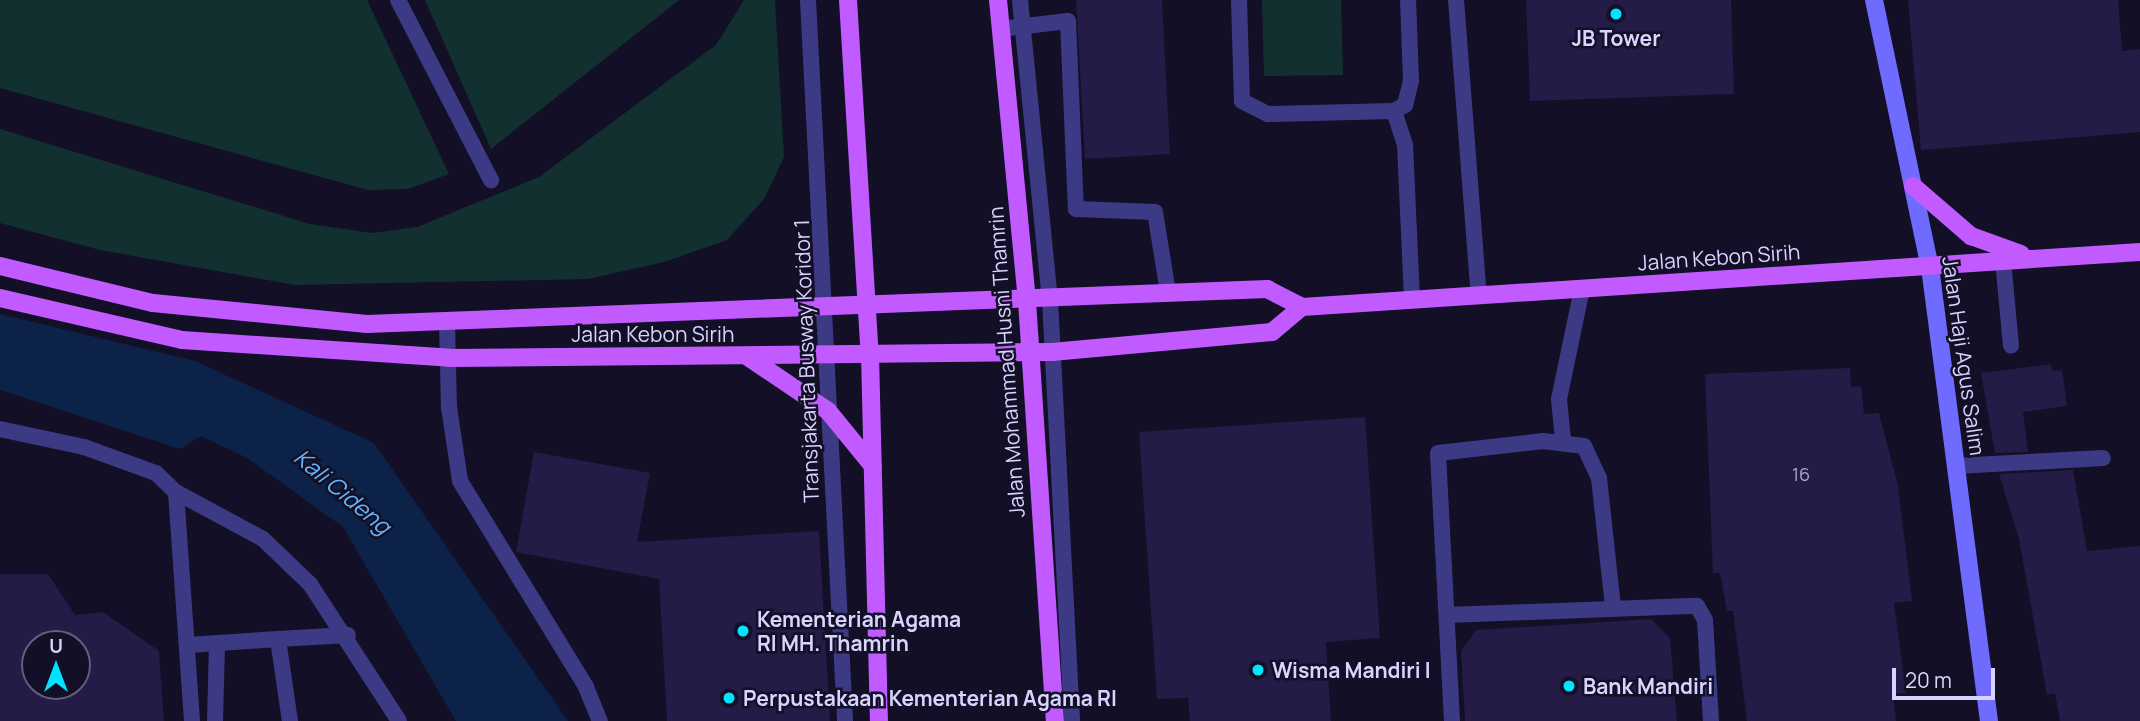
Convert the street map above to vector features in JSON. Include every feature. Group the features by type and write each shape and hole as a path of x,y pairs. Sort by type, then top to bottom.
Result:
{"main road":[{"path":"849,0 868,305 879,721"},
{"name":"Jalan Mohammad Husni Thamrin","path":"998,0 1027,301 1055,721"},
{"path":"1913,186 1971,236 2038,258"},
{"name":"Jalan Kebon Sirih","path":"0,266 153,303 262,317 447,321 827,305 1027,301 1267,289 1302,307 2140,252"},
{"name":"Jalan Kebon Sirih","path":"0,298 182,341 445,357 1052,352 1272,332 1302,307"},
{"path":"747,356 828,411 873,466"}],"street":[{"name":"Jalan Haji Agus Salim","path":"1874,0 1930,267 1989,721"}],"lane":[{"path":"397,0 491,180"},
{"name":"Transjakarta Busway Koridor 1","path":"808,0 827,305 828,411 845,721"},
{"path":"1020,0 1050,300 1072,721"},
{"path":"1239,0 1239,89 1250,109 1394,111"},
{"path":"1394,111 1410,92 1408,0"},
{"path":"1455,0 1479,296"},
{"path":"1000,29 1068,21 1076,209 1155,212 1168,292"},
{"path":"1394,111 1405,145 1412,300"},
{"path":"2003,260 2011,346"},
{"path":"1563,440 1559,399 1583,289"},
{"path":"447,321 445,357 460,481 586,687 600,721"},
{"path":"0,429 156,473 176,492 263,539 310,584 348,635 399,721"},
{"path":"1452,721 1437,453 1563,440 1584,446 1594,459 1613,606"},
{"path":"1956,466 2103,458"},
{"path":"176,492 192,721"},
{"path":"1447,615 1613,606 1697,606 1705,620 1711,721"},
{"path":"188,645 348,635"},
{"path":"278,639 290,721"},
{"path":"215,721 217,643"}],"green space":[{"path":"0,0 367,0 449,174 408,189 368,190 0,88"},
{"path":"425,0 679,0 491,149"},
{"path":"744,0 775,0 784,157 764,199 727,240 664,262 588,279 295,285 100,250 0,223 0,129 310,224 372,233 417,227 539,177 716,45"},
{"path":"1262,0 1341,0 1343,75 1264,76"}],"water":[{"name":"Kali Cideng","path":"0,314 195,361 374,443 568,721 456,721 343,527 247,458 201,436 180,449 0,390"}],"building":[{"path":"1076,0 1162,0 1170,154 1085,159"},
{"path":"1526,0 1731,0 1734,94 1530,101"},
{"path":"1908,0 2118,0 2122,51 2140,49 2140,132 1921,150"},
{"path":"2051,364 2052,371 2062,370 2067,406 2023,412 2028,452 1995,453 1981,373"},
{"path":"1850,368 1851,387 1861,386 1864,414 1879,413 1898,486 1912,601 1894,603 1906,693 1893,694 1896,721 1747,721 1733,611 1727,611 1720,573 1713,573 1705,374"},
{"path":"1365,417 1380,638 1326,642 1331,721 1190,721 1188,698 1157,699 1139,432"},
{"name":"Kementerian Agama RI MH. Thamrin","path":"534,452 650,473 637,542 819,531 830,721 667,721 659,579 516,552"},
{"path":"2073,470 2087,551 2140,546 2140,721 2060,721 2055,693 2047,695 2019,539 1999,474"},
{"path":"0,574 48,574 75,615 103,612 159,651 164,721 0,721"},
{"name":"Bank Mandiri","path":"1651,619 1670,638 1677,721 1465,721 1461,651 1476,630"}],"place":[{"name":"JB Tower","path":"1616,14"},
{"name":"Kementerian Agama RI MH. Thamrin","path":"743,631"},
{"name":"Wisma Mandiri I","path":"1258,670"},
{"name":"Bank Mandiri","path":"1569,686"},
{"name":"Perpustakaan Kementerian Agama RI","path":"729,698"}]}
